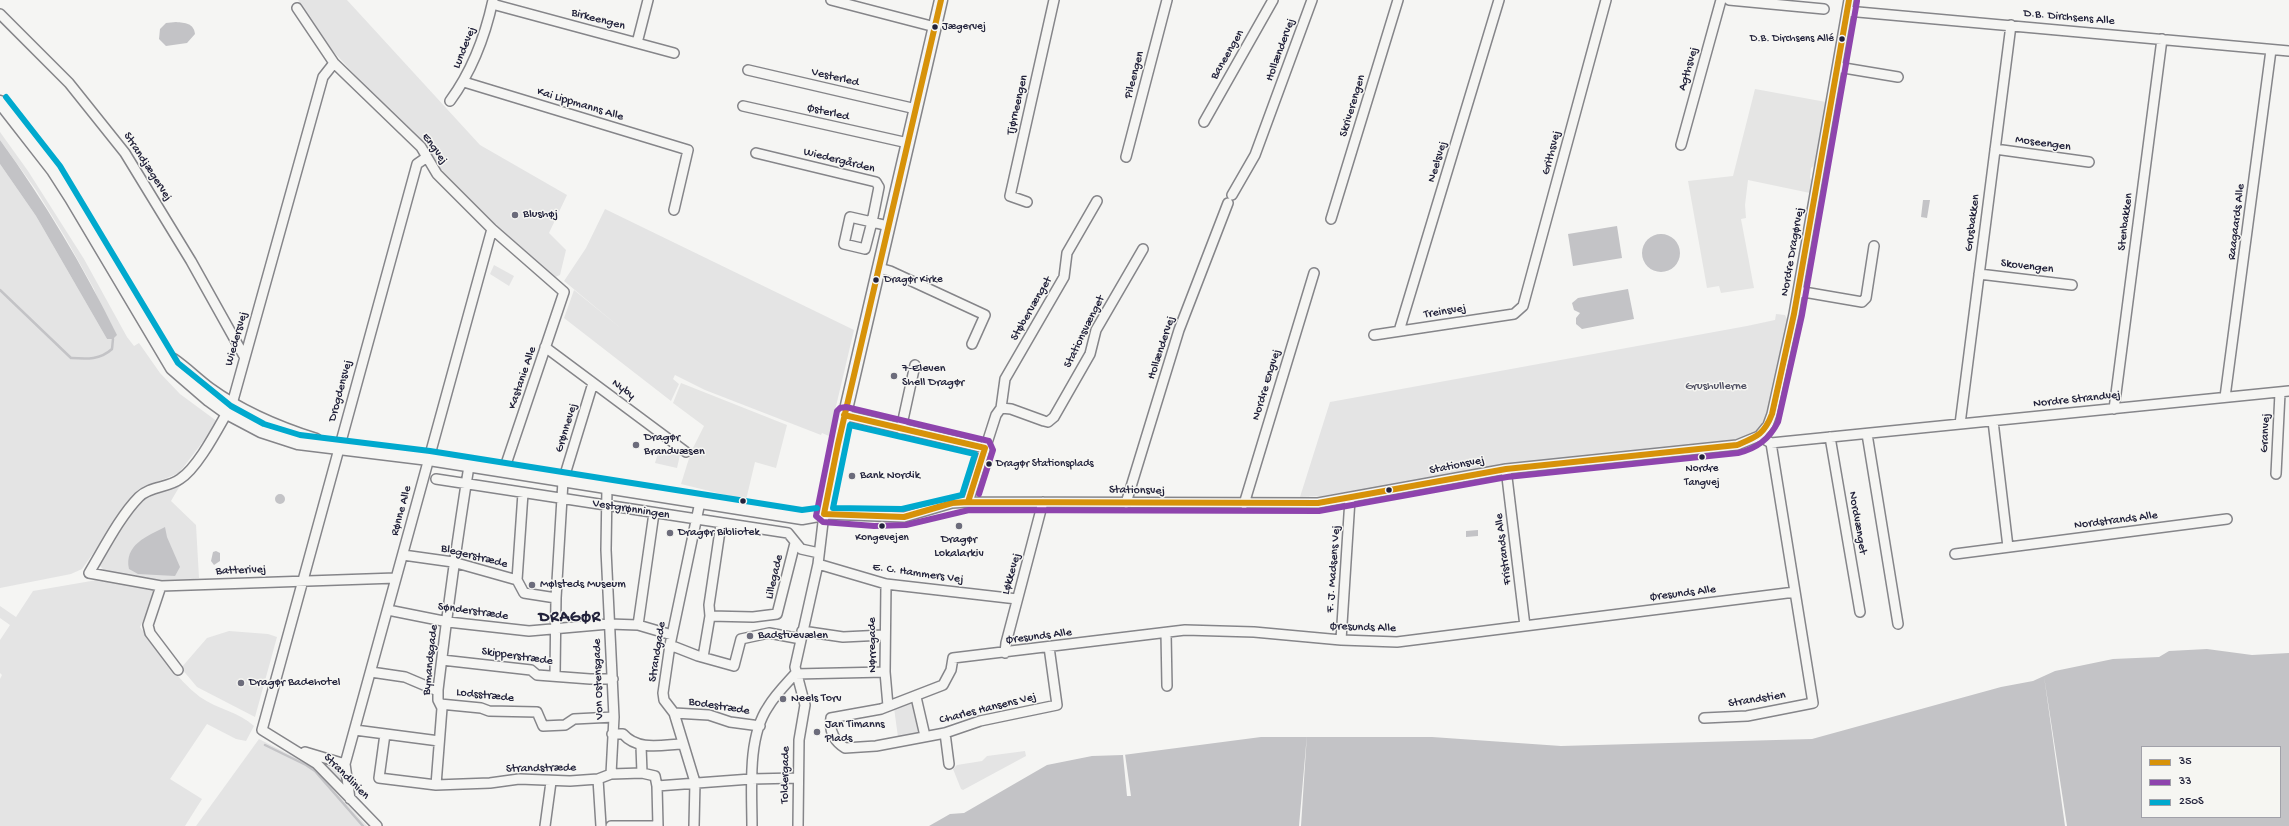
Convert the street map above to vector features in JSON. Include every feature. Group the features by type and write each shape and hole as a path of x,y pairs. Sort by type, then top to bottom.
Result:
{"street":[{"path":"637,43 648,0"},
{"path":"831,0 935,27"},
{"path":"752,826 751,778 755,745 767,708 795,674 801,635 818,564 824,514 844,415 941,0"},
{"name":"Tjørneengen","path":"1028,202 1010,196 1054,0"},
{"name":"Pileengen","path":"1126,157 1167,0"},
{"name":"Baneengen","path":"1204,122 1273,0"},
{"name":"Hollændervej","path":"1126,503 1179,330 1230,199 1255,155 1312,0"},
{"name":"Skriverengen","path":"1331,219 1398,0"},
{"name":"Neelsvej","path":"1399,331 1499,0"},
{"name":"Grithsvej","path":"1519,311 1523,306 1606,0"},
{"name":"Agthsvej","path":"1681,145 1721,0"},
{"path":"1728,0 1824,9"},
{"name":"Nordre Dragørvej","path":"1759,436 1768,425 1772,414 1798,291 1849,0"},
{"name":"Birkeengen","path":"493,2 674,53"},
{"name":"Lundevej","path":"450,101 464,82 482,42 493,2"},
{"name":"Engvej","path":"297,8 334,63 421,147 437,174 492,229 564,292"},
{"name":"D.B. Dirchsens Alle","path":"1847,11 2289,51"},
{"name":"Strandjægervej","path":"0,14 69,83 125,153 191,261 244,356"},
{"name":"Grusbakken","path":"1960,424 2011,25"},
{"name":"Stenbakken","path":"2114,409 2162,39"},
{"name":"Raagaards Alle","path":"2225,397 2271,50"},
{"name":"Wiedersvej","path":"89,573 108,540 139,496 149,490 169,486 182,478 207,446 230,409 323,77 334,63"},
{"path":"1838,67 1898,77"},
{"name":"Vesterled","path":"748,70 916,109"},
{"name":"Kai Lippmanns Alle","path":"464,82 688,150 674,210"},
{"name":"Vestgrønningen","path":"0,102 53,170 71,198 158,348 209,389 230,409 266,423 338,447 504,470 563,481 802,518 824,514"},
{"name":"Østerled","path":"743,106 908,143"},
{"name":"Moseengen","path":"1995,149 2089,162"},
{"name":"Wiedergården","path":"756,153 876,182 879,187 872,222 888,226"},
{"name":"Drogdensvej","path":"262,730 338,447 417,164 427,157"},
{"name":"Støbervænget","path":"1002,408 1005,379 1064,277 1067,254 1097,201"},
{"name":"Rønne Alle","path":"350,799 345,764 492,229"},
{"path":"1798,291 1862,302 1866,298 1874,246"},
{"name":"Stationsvænget","path":"1002,408 1011,409 1048,422 1054,417 1090,354 1096,330 1143,249"},
{"path":"879,268 890,271 985,315 972,344"},
{"name":"Nordre Engvej","path":"1244,504 1314,273"},
{"name":"Skovengen","path":"1979,274 2072,285"},
{"name":"Kastanie Alle","path":"504,470 564,292"},
{"name":"Treinsvej","path":"1374,335 1514,314 1519,311"},
{"name":"Nyby","path":"546,347 686,452"},
{"path":"901,429 915,365"},
{"name":"Grønnevej","path":"555,675 556,598 563,481 593,383"},
{"name":"Nordre Strandvej","path":"1771,443 2284,392"},
{"name":"Granvej","path":"2276,474 2284,392"},
{"path":"968,502 996,415 1002,408"},
{"path":"844,415 985,448"},
{"path":"1993,421 2008,547"},
{"path":"1867,434 1898,624"},
{"path":"1759,436 1771,443 1795,592"},
{"name":"Stationsvej","path":"824,514 904,517 952,503 968,502 1244,504 1318,503 1350,499 1506,469 1737,445 1759,436"},
{"name":"Nordvænget","path":"1830,437 1860,612"},
{"name":"Bymandsgade","path":"436,785 442,708 438,691 448,622 453,562 469,466"},
{"name":"Fristrands Alle","path":"1506,469 1525,626"},
{"name":"Vestgrønningen","path":"436,479 721,524 788,533 801,550 819,553"},
{"name":"Von Ostensgade","path":"607,487 605,506 614,717 611,774"},
{"path":"523,493 517,580 524,593 556,598"},
{"name":"F. J. Madsens Vej","path":"1341,640 1350,499"},
{"name":"Strandgade","path":"694,826 695,782 682,744 674,712 664,700 663,693 670,645 700,502"},
{"name":"Løkkevej","path":"1005,653 1017,599 1043,502"},
{"path":"638,625 654,513"},
{"name":"Nordstrands Alle","path":"1955,554 2228,519"},
{"path":"703,657 710,616 709,605 721,524"},
{"name":"Lillegade","path":"710,616 753,617 777,614 795,544"},
{"name":"Blegerstræde","path":"403,555 453,562 517,580"},
{"name":"E. C. Hammers Vej","path":"818,564 886,584 1017,599"},
{"name":"Batterivej","path":"89,573 161,586 396,578"},
{"name":"Nørregade","path":"886,584 884,634 888,706"},
{"path":"161,586 148,625 150,633 178,670"},
{"name":"Øresunds Alle","path":"916,697 943,685 951,670 953,658 1166,633 1208,630 1341,640 1397,642 1795,592"},
{"name":"Strandstien","path":"1704,718 1747,716 1813,703 1795,592"},
{"name":"Sønderstræde","path":"388,610 448,622 529,631 609,624 638,625 672,635"},
{"path":"670,645 734,666 741,639 769,633 843,637 884,634"},
{"path":"1166,633 1168,686"},
{"name":"Charles Hansens Vej","path":"888,706 831,718 830,725 835,738 844,748 876,746 945,733 980,721 1057,705 1049,647"},
{"name":"Skipperstræde","path":"442,660 531,670 537,675 555,675 590,679 613,679"},
{"path":"371,672 405,677 438,691"},
{"path":"795,674 885,672"},
{"name":"Toldergade","path":"795,674 805,705 799,740 797,778 798,826"},
{"path":"888,706 916,697 925,736"},
{"name":"Lodsstræde","path":"440,704 481,708 489,711 537,712 543,726 565,725 574,719 614,717"},
{"name":"Bodestræde","path":"674,712 709,715 730,722 760,726"},
{"name":"Strandlinien","path":"262,730 296,749 317,764 377,826"},
{"path":"355,730 439,741"},
{"path":"945,733 948,764"},
{"name":"Strandstræde","path":"385,734 379,778 436,785 490,783 518,779 543,779 551,782 598,778 611,774 642,773"},
{"path":"612,734 622,734 630,742 641,746 682,744"},
{"path":"641,746 642,773 655,776 657,786 658,826"},
{"name":"Strandlinien","path":"296,749 345,764"},
{"path":"598,778 601,826"},
{"path":"657,786 751,778 797,778"},
{"path":"545,826 551,782"},
{"path":"612,826 653,826"}],"shaded area":[{"path":"166,23 186,23 191,26 195,34 187,43 166,46 159,39 160,29"},
{"path":"1755,89 1826,102 1815,165 1811,168 1810,178 1812,182 1810,193 1748,180 1745,205 1746,218 1741,219 1754,288 1721,293 1719,286 1707,288 1688,181 1733,176"},
{"path":"0,140 17,163 77,259 117,335 113,339 107,339 36,216 0,164"},
{"path":"1923,200 1930,200 1927,218 1921,217"},
{"path":"1617,226 1622,258 1573,266 1568,234"},
{"path":"1657,234 1665,234 1677,243 1680,253 1677,263 1671,269 1665,272 1657,272 1645,263 1642,257 1642,249 1651,237"},
{"path":"1628,289 1634,319 1582,329 1576,324 1576,318 1580,313 1574,310 1572,303 1578,298"},
{"path":"681,383 787,425 776,468 755,462 746,500 681,484 691,452 704,426 673,403"},
{"path":"278,494 282,494 284,495 284,503 278,504 275,501 275,497"},
{"path":"165,527 167,537 180,567 175,576 138,574 129,569 128,561 130,554 138,542"},
{"path":"1478,530 1478,536 1466,537 1466,531"},
{"path":"216,551 220,553 220,561 214,565 211,561 213,552"},
{"path":"2207,649 2252,655 2289,653 2289,826 929,826 950,814 964,813 1047,765 1092,756 1123,755 1261,737 1432,737 1561,746 1812,739 2001,687 2033,681 2055,671 2113,659 2159,657 2169,651"}],"green space":[{"path":"298,0 347,0 480,145 567,195 549,233 566,250 560,275 553,278 498,230 441,171 426,146 371,92 330,48"},
{"path":"0,132 28,171 84,259 127,337 134,346 139,343 160,373 180,394 218,422 179,473 142,488 136,493 82,569 71,574 0,588 0,164 36,216 107,339 113,339 94,289 65,237 36,190 0,140"},
{"path":"605,209 854,330 829,436 822,433 821,435 705,390 675,375 673,379 679,384 671,401 564,318 574,290 623,330 564,281 586,248"},
{"path":"494,265 514,276 509,286 490,274"},
{"name":"Grushullerne","path":"1776,314 1785,315 1788,321 1767,418 1759,430 1743,439 1517,464 1322,496 1300,497 1330,402 1747,326 1775,320"},
{"path":"659,450 680,455 677,468 655,463"},
{"path":"181,484 171,501 196,525 199,578 175,581 151,579 104,570 99,565 101,560 139,501 143,497 152,493 176,487"},
{"path":"97,580 150,588 156,593 140,627 175,673 191,690 207,701 242,717 254,726 246,741 236,739 207,724 170,779 202,799 185,826 0,826 0,679 2,675 0,673 0,640 10,625 0,618 0,606 16,617 33,591"},
{"path":"229,631 268,634 277,637 255,717 197,687 181,668 207,638"},
{"path":"913,703 918,733 898,737 894,708"},
{"path":"259,739 312,766 367,826 196,826"},
{"path":"1025,751 1026,756 963,790 961,789 953,769 957,765 982,761 987,756"},
{"path":"318,758 340,766 342,785"}],"pier":[{"path":"2044,676 2067,826 2065,826"},
{"path":"1307,734 1301,826 1299,826"},
{"path":"1125,754 1131,796 1127,796 1123,755"}],"waterway":[{"path":"0,290 71,358 88,358 103,355 112,349 113,339"},
{"path":"265,745 315,771 363,826"}],"transit line":[{"name":"35","path":"941,0 838,444 824,514 904,517 952,503 968,502 1318,503 1506,469 1737,445 1749,440 1759,434 1766,427 1772,414 1794,314 1849,0"},
{"name":"33","path":"979,494 993,450 989,441 846,407 840,408 837,411 816,516 823,522 874,526 906,525 969,510 1319,511 1507,477 1738,453 1751,449 1766,439 1778,422 1802,315 1857,1"},
{"name":"250S","path":"6,97 60,166 178,363 231,406 264,424 300,435 430,451 802,510 817,508"},
{"name":"35","path":"844,415 985,448 968,502"},
{"name":"250S","path":"850,425 975,454 962,495 902,509 833,508 850,425"}],"place":[{"name":"Jægervej","path":"935,27"},
{"name":"D.B. Dirchsens Allé","path":"1842,39"},
{"name":"Blushøj","path":"515,215"},
{"name":"Dragør Kirke","path":"876,280"},
{"name":"7-Eleven Shell Dragør","path":"894,376"},
{"name":"Dragør Brandvæsen","path":"636,445"},
{"name":"Nordre Tangvej","path":"1702,457"},
{"name":"Dragør Stationsplads","path":"989,464"},
{"name":"Bank Nordik","path":"852,476"},
{"name":"Kongevejen","path":"882,526"},
{"name":"Dragør Lokalarkiv","path":"959,526"},
{"name":"Dragør Bibliotek","path":"670,533"},
{"name":"Mølsteds Museum","path":"532,585"},
{"name":"Badstuevælen","path":"750,636"},
{"name":"Dragør Badehotel","path":"241,683"},
{"name":"Neels Torv","path":"783,699"},
{"name":"Jan Timanns Plads","path":"817,732"}],"district":[{"name":"DRAGØR","path":"570,619"}]}
